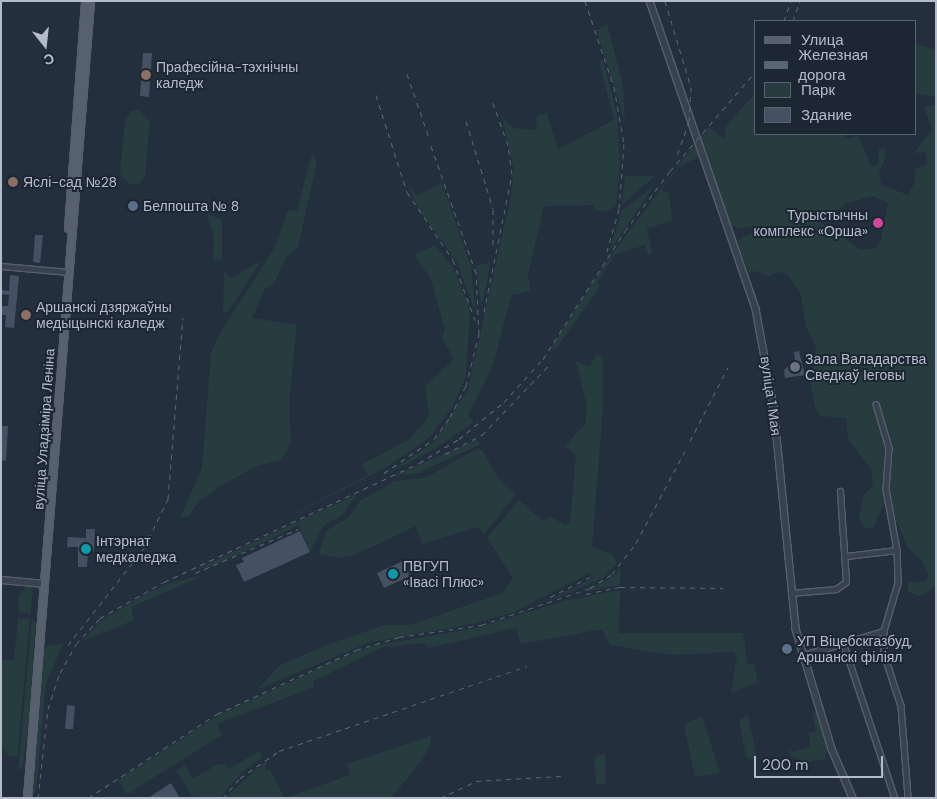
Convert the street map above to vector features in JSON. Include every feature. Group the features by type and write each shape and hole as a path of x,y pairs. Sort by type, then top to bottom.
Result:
{"main road":[{"name":"вуліца Уладзіміра Леніна","path":"67,271 85,1"},
{"name":"вуліца Уладзіміра Леніна","path":"28,798 67,271 90,1"},
{"name":"вуліца Уладзіміра Леніна","path":"23,798 43,583"}],"street":[{"name":"вуліца 1 Мая","path":"650,1 761,328 774,407 791,593 803,655 832,749 853,798"},
{"path":"1,266 67,271"},
{"path":"876,404 888,448 886,489 897,550 898,583 884,631 884,654 901,706 908,798"},
{"path":"791,593 842,587 848,575 840,491"},
{"path":"846,556 897,550"},
{"path":"1,580 43,583"},
{"path":"803,655 884,631"},
{"path":"843,642 895,798"}],"green space":[{"path":"607,24 623,85 625,122 597,31"},
{"path":"917,44 936,50 936,97 917,94"},
{"path":"603,60 617,114 620,164 616,206 607,211 595,210 593,205 544,206 528,275 531,291 512,295 493,365 468,415 474,422 436,448 380,478 434,442 468,389 510,201 514,171 502,116 512,128 536,130 537,116 547,113 558,149 614,120 599,61"},
{"path":"754,94 754,135 844,135 846,139 858,136 872,167 878,164 879,149 885,148 885,159 879,172 882,185 908,195 915,182 915,169 925,166 927,161 925,152 914,153 932,129 924,107 936,105 936,586 920,596 908,592 908,582 925,582 929,576 921,560 908,548 890,507 883,505 874,527 866,529 862,525 859,516 864,495 873,485 871,469 848,439 846,418 820,416 815,407 811,388 816,347 806,326 800,292 787,274 777,272 768,277 758,271 749,273 737,241 753,232 752,226 738,229 731,225 700,138 709,127 724,139 727,125","holes":["873,196 888,203 880,243 874,249 860,249 813,217 815,210 836,212 846,203"]},
{"path":"140,110 150,122 145,176 141,183 130,185 120,174 125,121 131,111"},
{"path":"695,143 699,157 678,167 661,190 669,193 672,221 647,228 652,253 648,255 645,245 614,255 597,283 600,286 556,349 551,348 612,254"},
{"path":"312,153 317,163 298,247 287,256 274,283 264,290 252,318 297,325 289,403 291,443 281,460 257,466 224,484 198,502 189,516 180,518 202,468 211,353 220,333 275,247 288,210 297,211"},
{"path":"625,176 655,176 622,205"},
{"path":"442,183 471,267 476,314 456,260 421,213 408,186 417,195"},
{"path":"654,186 609,252 622,210"},
{"path":"207,214 222,220 222,261 213,260 214,238"},
{"path":"435,245 454,269 470,310 466,376 453,406 430,437 387,467 219,553 368,475 362,464 409,440 429,416 425,387 454,359 442,338 445,330 431,279 414,255"},
{"path":"261,261 228,312 223,313 224,272 231,278"},
{"path":"490,262 487,283 481,307 476,266"},
{"path":"596,354 603,358 603,407 592,547 612,554 617,563 603,578 541,604 593,578 590,573 514,612 472,624 368,643 258,689 280,665 326,645 385,625 410,625 503,593 513,578 487,538 519,500 544,522 550,516 565,525 570,522 576,455 565,446 585,424 587,406 576,361 590,367"},
{"path":"476,440 481,444 418,473 392,476"},
{"path":"477,449 482,450 498,478 516,494 484,534 478,527 422,544 416,526 355,555 338,558 319,554 326,531 348,518 360,501 394,481 425,478"},
{"path":"357,494 342,515 323,526 310,552 299,525 218,564 194,570"},
{"path":"621,568 620,585 583,592 608,580"},
{"path":"205,575 131,607 134,620 81,642 102,620 140,597 169,583"},
{"path":"28,585 33,587 30,614 19,612 18,596"},
{"path":"620,590 619,633 743,633 748,664 754,664 758,682 731,693 737,656 733,652 672,655 610,645 602,629 521,644 516,628 428,648 425,643 383,647 314,681 314,687 217,724 222,735 127,794 118,781 90,798 219,715 343,657 371,646 476,628 564,601"},
{"path":"18,618 30,619 17,757 9,756 1,747 1,660 14,660"},
{"path":"32,619 36,623 28,730 23,766 18,771"},
{"path":"63,644 46,683 36,792 30,798 42,647"},
{"path":"818,711 828,749 825,759 806,762 790,756 789,748 793,752 810,747 809,733 816,731 812,712"},
{"path":"748,715 757,758 750,759 746,757 739,720"},
{"path":"702,716 720,773 695,777 684,725"},
{"path":"430,736 431,743 422,760 391,798 285,798 350,775 347,764"},
{"path":"259,751 263,757 242,772 220,798 193,798 176,770 185,765 193,779 216,765 226,764 229,769"},
{"path":"605,753 606,784 596,784 594,758"},
{"path":"266,761 266,771 270,770 285,798 225,798"}],"building":[{"name":"Прафесійна-тэхнічны каледж","path":"143,53 152,53 149,97 140,96"},
{"path":"35,235 43,235 40,263 33,262"},
{"path":"10,275 19,276 14,328 5,327 6,315 1,315 1,306 8,306 9,295 1,294 1,290 9,291"},
{"name":"Зала Валадарства Сведкаў Іеговы","path":"799,351 805,375 785,378 784,370 795,360 794,352"},
{"path":"1,426 8,426 6,461 1,460"},
{"name":"Інтэрнат медкаледжа","path":"86,529 95,529 94,551 88,551 87,567 78,567 78,547 67,547 68,537 86,538"},
{"path":"300,531 310,552 244,582 236,565 244,562 242,558"},
{"name":"ПВГУП «Івасі Плюс»","path":"403,561 410,576 384,588 377,573"},
{"path":"67,705 75,706 73,729 65,729"},
{"path":"171,783 180,798 148,798"}],"railway":[{"path":"585,1 614,87 624,144 619,209 607,251"},
{"path":"665,1 691,87 689,121 677,155"},
{"path":"784,20 791,1"},
{"path":"793,20 800,1"},
{"path":"38,798 48,709 60,673 76,644 100,618 164,582 419,463 459,439 504,402 543,359 625,231 670,171 754,73"},
{"path":"407,74 428,135"},
{"path":"376,95 407,192 453,260 475,320"},
{"path":"484,312 512,174 508,145 493,103"},
{"path":"466,121 493,209 493,247"},
{"path":"384,473 434,439 450,417 466,386 479,334 476,273 431,146"},
{"path":"68,645 144,548 168,499 183,318"},
{"path":"445,454 482,435 550,364"},
{"path":"690,441 728,367"},
{"path":"88,798 217,714 356,650 399,637 481,625 590,588 612,574 636,543 685,451"},
{"path":"195,573 298,529"},
{"path":"550,597 590,577"},
{"path":"586,594 620,587 723,588"},
{"path":"223,798 240,778 279,751 527,666"},
{"path":"440,798 476,781 561,776"}],"place":[{"name":"Прафесійна-тэхнічны каледж","path":"146,75"},
{"name":"Яслі-сад №28","path":"13,182"},
{"name":"Белпошта № 8","path":"133,206"},
{"name":"Турыстычны комплекс «Орша»","path":"878,223"},
{"name":"Аршанскі дзяржаўны медыцынскі каледж","path":"26,315"},
{"name":"Зала Валадарства Сведкаў Іеговы","path":"795,367"},
{"name":"Інтэрнат медкаледжа","path":"86,549"},
{"name":"ПВГУП «Івасі Плюс»","path":"393,574"},
{"name":"УП Віцебскгазбуд, Аршанскі філіял","path":"787,649"}]}
